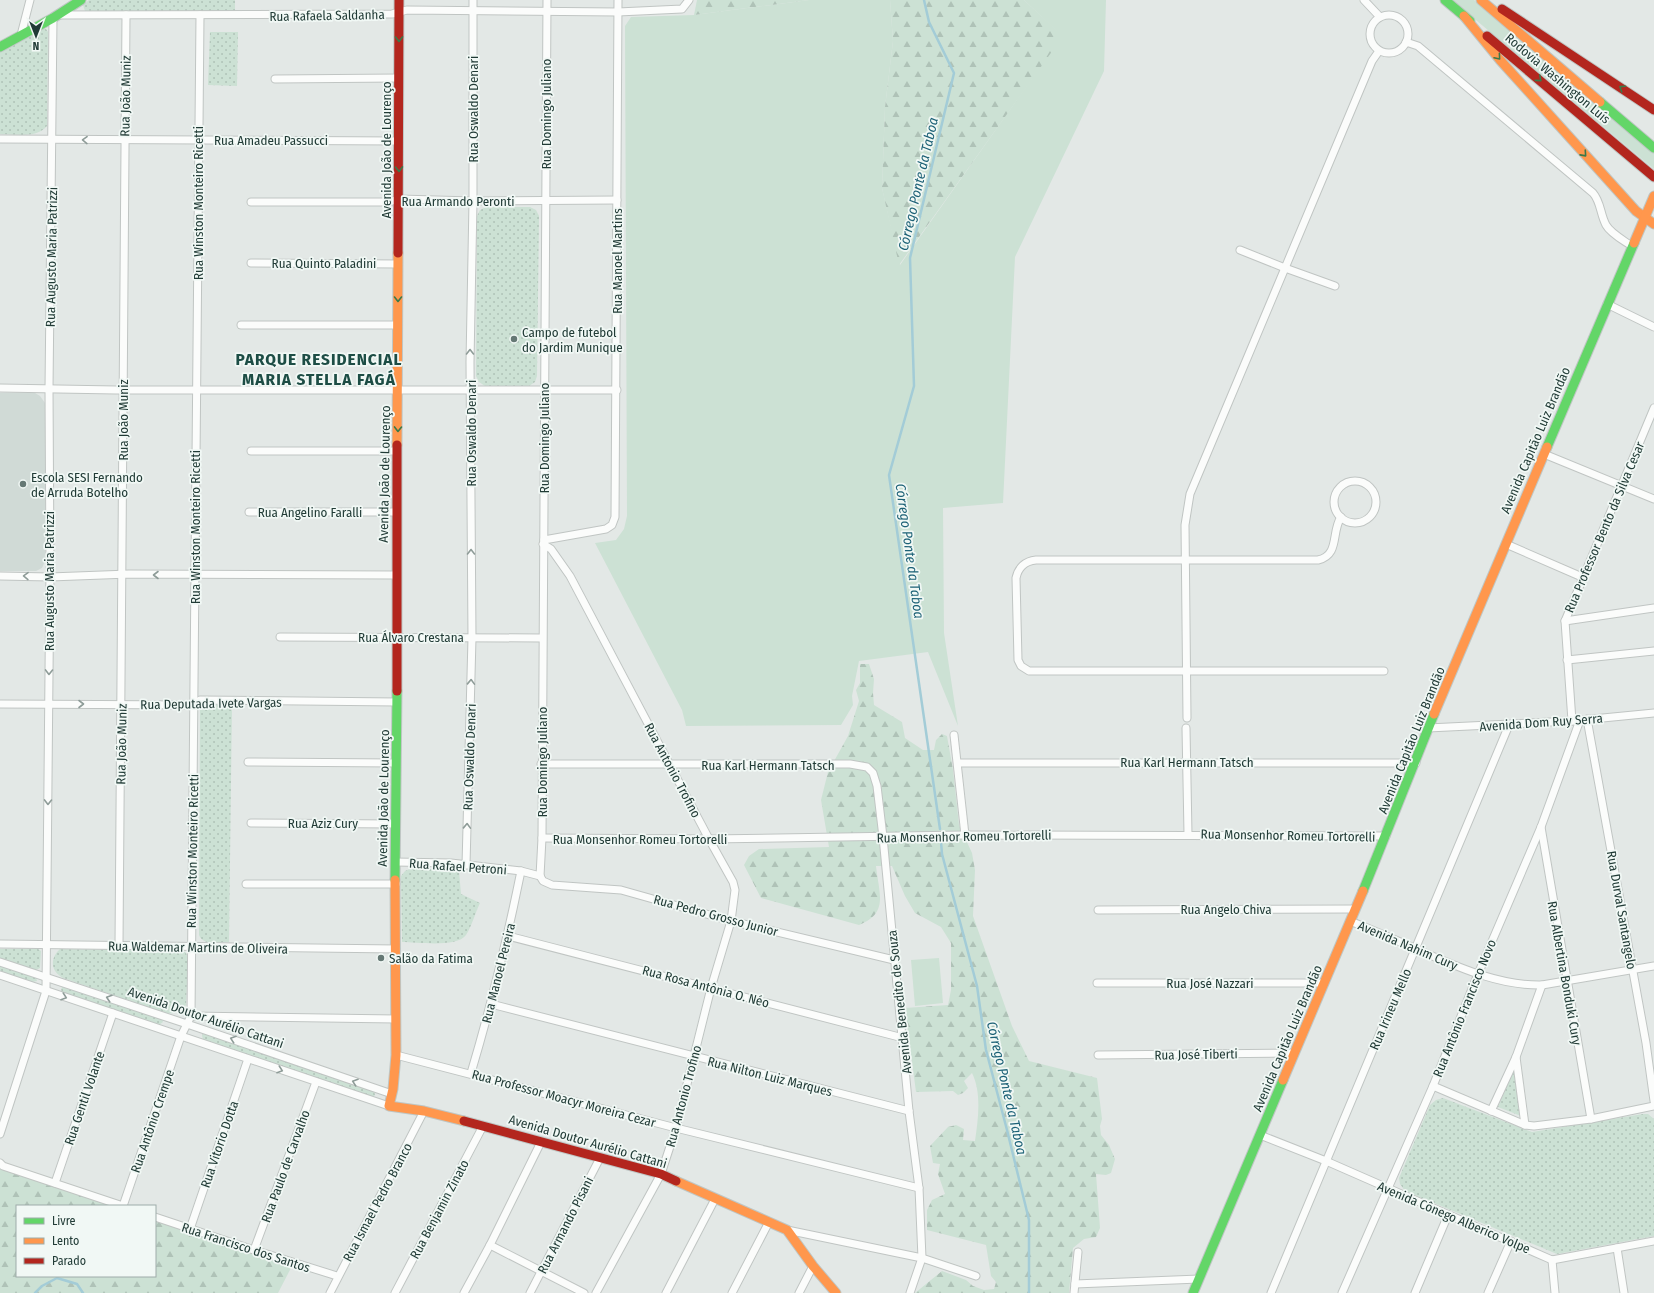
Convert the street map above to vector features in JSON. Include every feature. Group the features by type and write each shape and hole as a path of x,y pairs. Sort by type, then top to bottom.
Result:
{"main road":[{"path":"0,47 81,0"},
{"name":"Avenida João de Lourenço","path":"392,1094 396,1055 395,824 397,702 396,512 398,390 399,0"},
{"name":"Rodovia Washington Luís","path":"1445,0 1651,174"},
{"name":"Rodovia Washington Luís","path":"1482,0 1654,148"},
{"path":"1488,0 1654,110"},
{"path":"1464,16 1582,152 1636,211 1645,219 1654,224"},
{"name":"Avenida Capitão Luiz Brandão","path":"1193,1293 1386,836 1416,763 1428,728 1654,196"},
{"path":"389,1106 392,1094"},
{"name":"Avenida Doutor Aurélio Cattani","path":"389,1106 424,1111 661,1174 787,1230"},
{"path":"787,1230 813,1266 836,1293"}],"street":[{"path":"21,35 30,0"},
{"name":"Rua Oswaldo Denari","path":"466,865 472,638 471,390 473,0"},
{"name":"Rua Domingo Juliano","path":"540,876 542,838 541,764 544,542 547,0"},
{"name":"Rua Manoel Martins","path":"544,542 606,529 614,521 617,390 618,0"},
{"path":"1364,0 1380,17"},
{"name":"Rua Rafaela Saldanha","path":"55,16 392,14 399,11 618,12 682,9 689,1"},
{"name":"Rua João Muniz","path":"119,945 126,15"},
{"name":"Rua Winston Monteiro Ricetti","path":"181,1036 191,1016 200,15"},
{"path":"1385,15 1394,16 1405,24 1408,33 1406,42 1401,50 1388,54 1379,51 1372,45 1369,31 1373,23 1380,17 1385,15"},
{"name":"Rua Augusto Maria Patrizzi","path":"0,1134 46,991 50,577 49,389 55,16"},
{"path":"1406,42 1418,46 1593,193 1597,198 1606,224 1610,230 1633,247"},
{"path":"1187,718 1186,515 1193,483 1369,68 1379,51"},
{"path":"275,78 399,78"},
{"name":"Rua Amadeu Passucci","path":"0,140 398,141"},
{"name":"Rua Armando Peronti","path":"251,202 389,202 399,199 473,201 617,200"},
{"path":"1240,250 1335,286"},
{"name":"Rua Quinto Paladini","path":"251,263 398,264"},
{"path":"1607,304 1654,326"},
{"path":"241,325 398,325"},
{"path":"0,388 123,390 617,390"},
{"name":"Rua Professor Bento da Silva Cesar","path":"1580,720 1567,660 1565,621 1582,577 1654,408"},
{"path":"251,451 397,451"},
{"path":"1544,454 1654,499"},
{"path":"1350,481 1360,482 1369,486 1375,495 1376,505 1368,518 1359,522 1349,522 1341,517 1337,513 1334,503 1338,489 1350,481"},
{"name":"Rua Angelino Faralli","path":"249,512 396,512"},
{"path":"1341,517 1337,522 1334,547 1329,554 1322,559 1032,560 1021,566 1016,578 1018,660 1021,666 1026,670 1186,672 1384,671"},
{"name":"Rua Antonio Trofino","path":"544,542 551,549 570,576 733,882 735,890 731,921 711,988 676,1128 661,1174 596,1293"},
{"path":"1506,544 1582,577"},
{"path":"0,576 50,577 122,574 396,575"},
{"path":"1565,621 1654,608"},
{"name":"Rua Álvaro Crestana","path":"280,637 542,638"},
{"path":"1567,660 1654,651"},
{"name":"Rua Deputada Ivete Vargas","path":"0,704 194,705 200,700 397,702"},
{"name":"Avenida Dom Ruy Serra","path":"1428,728 1580,720 1654,714"},
{"name":"Rua Antônio Francisco Novo","path":"1342,1293 1433,1086 1478,974 1541,827 1580,720"},
{"name":"Rua Durval Santangelo","path":"1580,720 1633,969 1646,1043 1654,1101"},
{"name":"Rua Irineu Mello","path":"1270,1293 1509,724"},
{"path":"1186,728 1188,834"},
{"path":"954,735 965,834"},
{"path":"248,762 396,763"},
{"name":"Rua Karl Hermann Tatsch","path":"958,763 1416,763"},
{"name":"Rua Karl Hermann Tatsch","path":"541,764 850,764"},
{"name":"Avenida Benedito de Souza","path":"850,764 867,767 873,773 877,786 909,1111 919,1188 922,1258"},
{"name":"Rua Aziz Cury","path":"251,823 395,824"},
{"name":"Rua Albertina Bonduki Cury","path":"1541,827 1566,981 1591,1119"},
{"name":"Rua Monsenhor Romeu Tortorelli","path":"542,838 709,839 883,837 965,834 1386,836"},
{"name":"Rua Rafael Petroni","path":"395,862 451,863 521,871 540,876"},
{"name":"Rua Manoel Pereira","path":"471,1073 491,1004 508,936 521,871"},
{"name":"Rua Pedro Grosso Junior","path":"540,876 543,881 552,885 621,890 731,921 894,960"},
{"path":"246,884 396,884"},
{"name":"Rua Angelo Chiva","path":"1098,910 1355,909"},
{"name":"Avenida Nahim Cury","path":"1350,921 1478,974 1524,986 1542,985 1654,966"},
{"name":"Rua Rosa Antônia O. Néo","path":"508,936 903,1038"},
{"name":"Rua Waldemar Martins de Oliveira","path":"0,944 396,949"},
{"name":"Avenida Doutor Aurélio Cattani","path":"0,962 392,1094"},
{"name":"Avenida Doutor Aurélio Cattani","path":"0,976 389,1106"},
{"name":"Rua José Nazzari","path":"1097,983 1324,983"},
{"path":"1491,1111 1516,1057 1542,985"},
{"name":"Rua Nilton Luiz Marques","path":"491,1004 909,1111"},
{"name":"Rua Gentil Volante","path":"55,1183 113,1013"},
{"path":"191,1016 396,1019"},
{"name":"Rua Antônio Crempe","path":"123,1205 181,1036"},
{"name":"Rua José Tiberti","path":"1098,1055 1294,1053"},
{"name":"Rua Professor Moacyr Moreira Cezar","path":"396,1055 471,1073 676,1128 919,1188"},
{"path":"1516,1057 1525,1125"},
{"name":"Rua Vitorio Dotta","path":"190,1229 248,1059"},
{"name":"Rua Paulo de Carvalho","path":"254,1250 316,1082"},
{"path":"1433,1086 1525,1125 1534,1126 1591,1119 1654,1106"},
{"path":"0,1107 7,1110"},
{"name":"Rua Ismael Pedro Branco","path":"330,1293 424,1111"},
{"name":"Rua Benjamin Zinato","path":"395,1293 483,1126"},
{"name":"Avenida Cônego Alberico Volpe","path":"1260,1135 1326,1161 1552,1260"},
{"path":"464,1293 490,1245 541,1142"},
{"name":"Rua Armando Pisani","path":"530,1293 600,1158"},
{"path":"1,1164 120,1205"},
{"path":"666,1293 715,1199"},
{"path":"1415,1293 1448,1215"},
{"name":"Rua Francisco dos Santos","path":"156,1217 338,1276"},
{"path":"732,1293 769,1222"},
{"path":"787,1230 922,1258 976,1276"},
{"path":"1488,1293 1511,1241"},
{"path":"1555,1293 1552,1260 1654,1241"},
{"path":"490,1245 584,1293"},
{"path":"1617,1248 1624,1293"},
{"path":"1074,1293 1078,1252"},
{"path":"910,1293 922,1258"},
{"path":"799,1293 813,1266"},
{"path":"1075,1284 1199,1279"}],"shaded area":[{"name":"Escola SESI Fernando de Arruda Botelho","path":"0,393 35,393 40,396 45,403 45,561 42,568 36,571 0,571"}],"green space":[{"path":"89,0 235,0 235,11 85,11 83,5"},
{"path":"697,0 809,0 694,15"},
{"path":"809,0 890,0 893,41 885,107 882,188 900,265 1062,36 1024,0 1106,0 1104,71 1015,257 1003,503 943,508 944,633 958,726 928,652 859,661 852,696 853,705 841,725 686,726 682,710 595,543 616,540 624,529 627,516 625,26 631,17 694,15"},
{"path":"890,0 1024,0 1063,36 899,265 882,188 885,107 893,41"},
{"path":"1452,0 1474,0 1654,152 1654,169"},
{"path":"43,29 46,29 48,32 47,126 37,133 32,134 0,134 0,50"},
{"path":"210,32 238,32 237,86 208,85"},
{"path":"486,207 530,207 536,210 539,216 537,376 535,382 529,386 485,386 479,382 476,376 477,216 480,210"},
{"path":"860,664 869,664 874,679 874,705 902,722 905,738 923,750 934,750 936,740 942,734 947,736 953,770 959,825 972,853 975,870 973,916 1012,1026 1029,1061 1097,1078 1102,1119 1100,1126 1101,1135 1109,1145 1115,1159 1111,1173 1106,1175 1096,1174 1100,1228 1096,1237 1084,1239 1073,1248 1069,1293 915,1293 942,1271 966,1280 973,1286 984,1290 994,1289 996,1282 991,1276 986,1245 927,1230 927,1210 932,1200 945,1194 938,1174 940,1164 933,1163 930,1146 948,1127 956,1125 964,1129 963,1140 975,1141 978,1116 977,1089 972,1073 964,1081 968,1088 963,1093 958,1095 953,1091 916,1092 905,1008 948,1005 951,990 951,943 941,927 915,913 905,896 892,866 876,866 880,902 875,915 859,925 761,898 744,865 749,856 759,849 829,847 821,800 828,772 848,736 859,701 856,690 860,683"},
{"path":"232,704 229,942 212,943 204,941 199,935 200,709 205,705"},
{"path":"412,868 459,871 461,894 480,903 472,924 466,935 461,939 446,943 402,942 401,876 405,871"},
{"path":"0,949 38,949 41,951 40,968 36,970 0,958"},
{"path":"60,949 183,951 186,953 188,958 186,1005 177,1012 166,1013 63,978 56,972 53,964 54,956"},
{"path":"939,958 943,1003 915,1006 911,960"},
{"path":"0,965 36,977 37,981 32,982 0,971"},
{"path":"62,987 162,1019 163,1022 159,1025 63,993 61,990"},
{"path":"204,1033 208,1033 374,1090 375,1095 373,1097 203,1040 202,1035"},
{"path":"1513,1072 1515,1072 1521,1116 1498,1107"},
{"path":"1443,1098 1532,1132 1648,1114 1654,1119 1654,1236 1557,1254 1405,1191 1400,1184 1399,1178 1430,1105 1436,1100"},
{"path":"0,1169 108,1205 16,1205 16,1277 156,1277 156,1220 292,1266 278,1293 0,1293"}],"waterway":[{"name":"Córrego Ponte da Taboa","path":"924,0 929,22 954,73 910,258 914,386 889,475 940,829"},
{"name":"Córrego Ponte da Taboa","path":"941,842 942,854 977,986 986,1050 1029,1220 1029,1293"},
{"path":"35,1293 42,1286 57,1278 77,1284 83,1293"}],"traffic: fast":[{"path":"0,47 53,18 81,0"},
{"path":"1445,0 1470,21"},
{"path":"1600,102 1654,148"},
{"path":"1547,447 1634,243"},
{"path":"395,880 397,691"},
{"path":"1363,891 1434,714"},
{"path":"1193,1293 1283,1080"}],"traffic: slow":[{"path":"1481,0 1600,102"},
{"path":"1464,16 1500,60 1636,211 1654,224"},
{"path":"1634,243 1654,196"},
{"path":"397,445 398,253"},
{"path":"1434,714 1547,447"},
{"path":"395,880 396,1055 393,1089 389,1106 424,1111 464,1121"},
{"path":"1283,1080 1363,891"},
{"path":"676,1181 787,1230 813,1266 836,1293"}],"traffic: jam":[{"path":"398,253 399,0"},
{"path":"1502,9 1654,110"},
{"path":"1487,36 1654,177"},
{"path":"397,445 397,691"},
{"path":"464,1121 661,1174 676,1181"}],"place":[{"name":"Campo de futebol do Jardim Munique","path":"514,339"},
{"name":"Escola SESI Fernando de Arruda Botelho","path":"23,484"},
{"name":"Salão da Fatima","path":"381,958"}],"district":[{"name":"PARQUE RESIDENCIAL MARIA STELLA FAGÁ","path":"319,369"}]}
